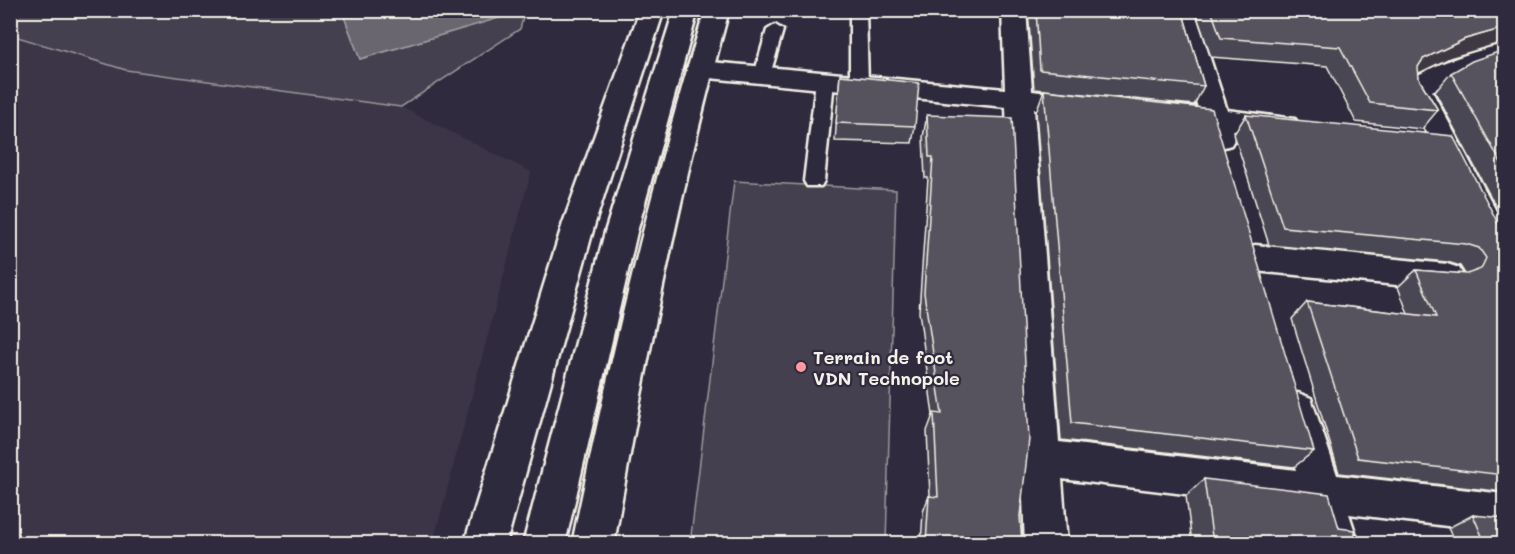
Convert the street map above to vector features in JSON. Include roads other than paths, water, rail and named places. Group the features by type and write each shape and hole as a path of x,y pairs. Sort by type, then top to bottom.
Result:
{"street":[{"path":"485,543 579,223 652,10"},
{"path":"544,543 621,232 686,10"},
{"path":"593,543 626,365 699,69 717,10"},
{"path":"1014,10 1046,543"},
{"path":"1182,10 1230,172"},
{"path":"1504,52 1446,72 1418,87 1419,96 1448,144 1504,257"},
{"path":"699,69 1112,108"},
{"path":"1146,112 1308,129"},
{"path":"1413,141 1448,144"},
{"path":"1246,226 1264,291"},
{"path":"1255,258 1447,278"},
{"path":"1290,381 1338,543"},
{"path":"1040,458 1504,514"}],"lane":[{"path":"858,10 859,84"},
{"path":"762,75 776,30"},
{"path":"814,181 825,81"}],"place":[{"name":"Terrain de foot VDN Technopole","path":"801,367"}]}
